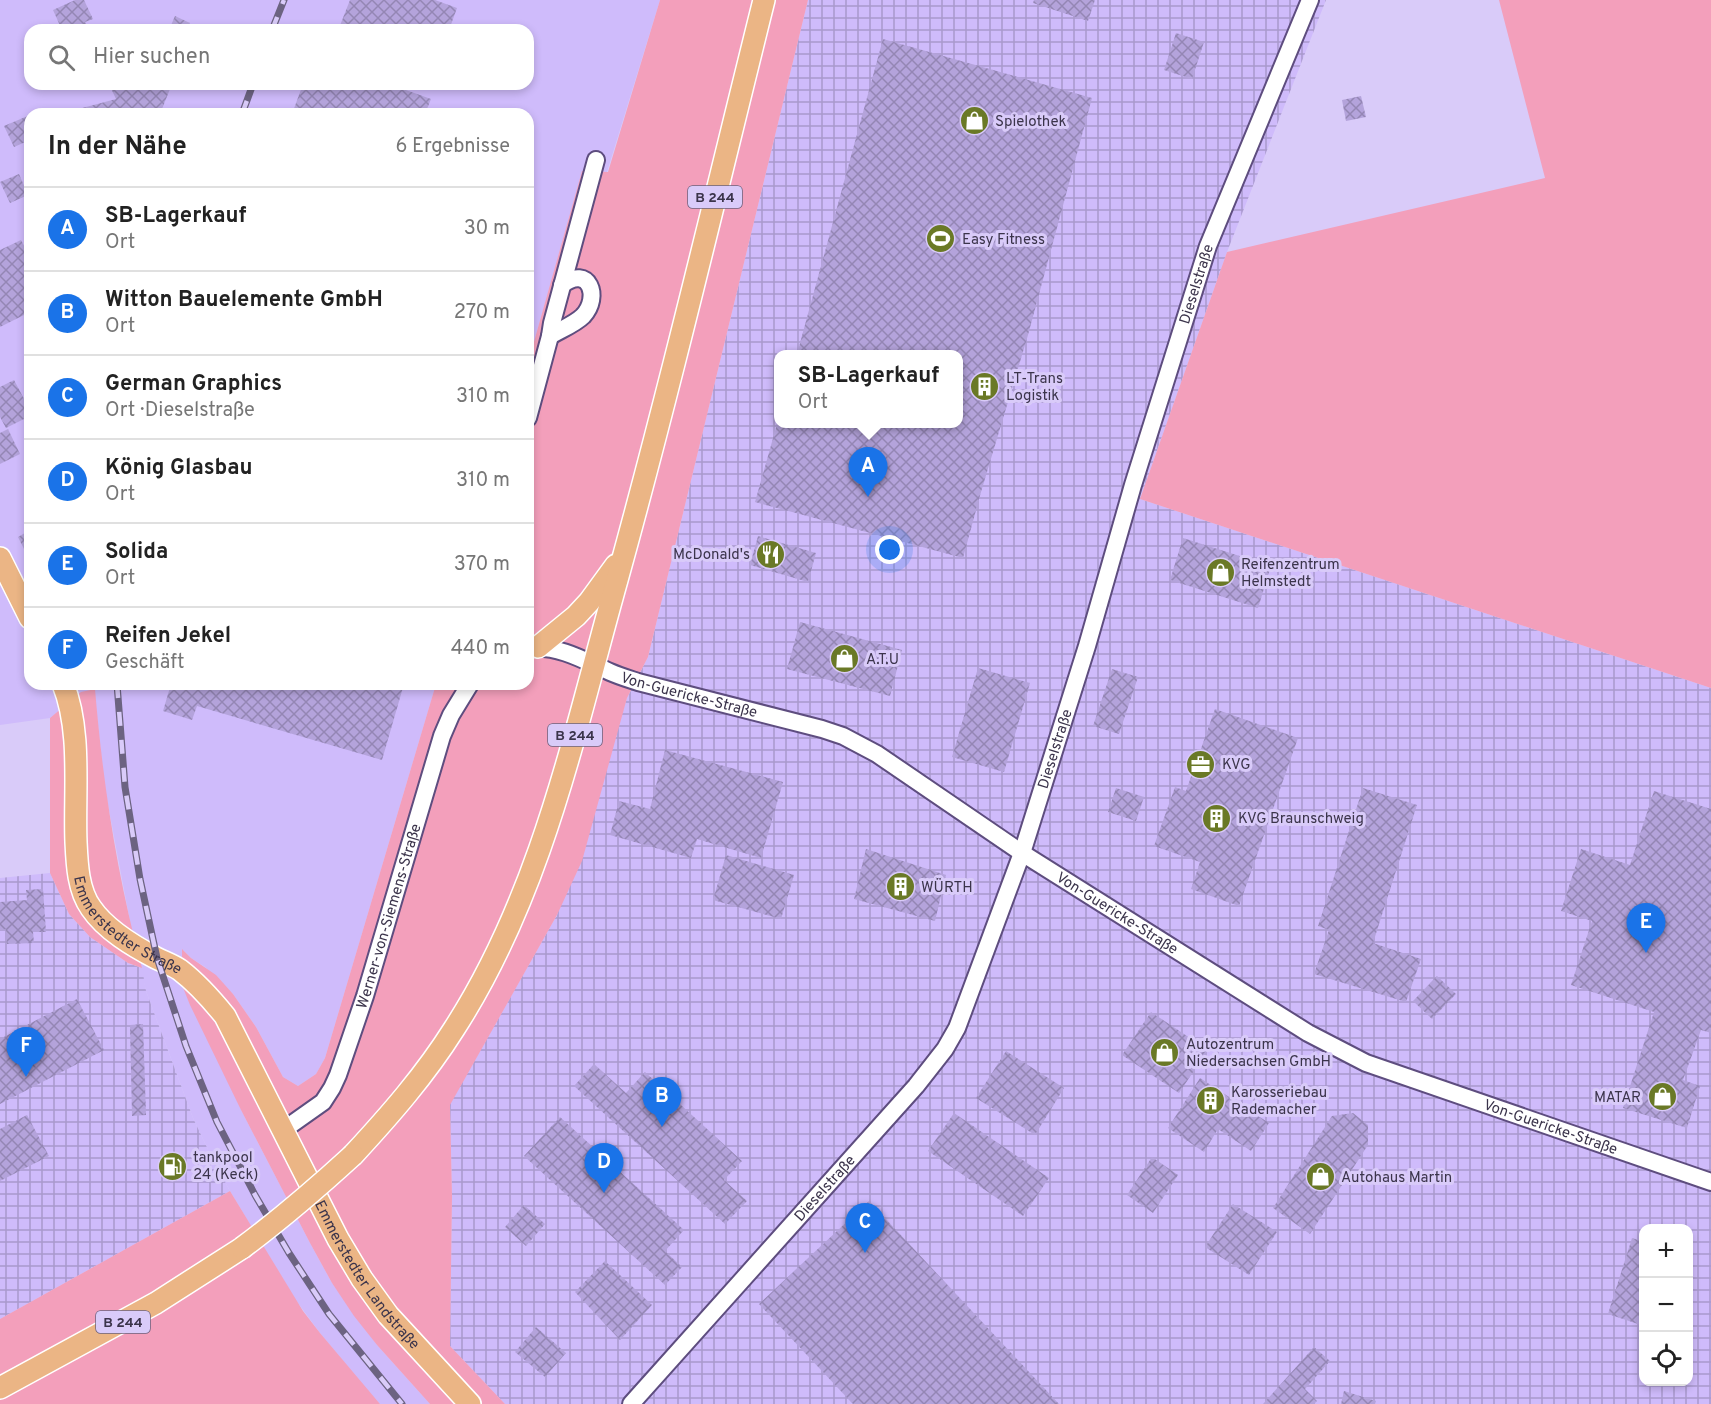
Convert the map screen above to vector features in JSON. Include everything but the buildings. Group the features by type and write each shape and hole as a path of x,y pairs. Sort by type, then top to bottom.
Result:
{"main road":[{"name":"B 244","path":"0,1388 156,1303 242,1248 294,1208 353,1155 406,1096 455,1028 502,942 532,874 552,815 652,450 764,0"},
{"name":"B 244","path":"534,647 574,618 589,602 625,552"},
{"path":"0,558 24,606"},
{"name":"Emmerstedter Straße","path":"66,690 73,734 77,856 83,893 90,908 101,920 138,948 180,970 209,996 225,1016 282,1131"},
{"name":"Emmerstedter Landstraße","path":"282,1131 338,1239 362,1279 388,1315 470,1404"}],"street":[{"name":"Dieselstraße","path":"631,1404 916,1086 945,1049 957,1028 1022,853 1208,246 1310,0"},
{"path":"534,396 596,160"},
{"path":"550,336 582,317 589,307 593,292 588,282 580,278 571,279 562,285"},
{"name":"Von-Guericke-Straße","path":"534,648 570,653 623,677 843,736 877,754 1022,853 1308,1033 1366,1063 1711,1182"},
{"name":"Werner-von-Siemens-Straße","path":"282,1131 323,1102 338,1075 365,996 442,736 451,715 466,690"}],"shaded area":[{"path":"0,0 660,0 607,172 582,171 534,342 534,108 24,108 24,690 94,690 81,693 50,718 0,725"},
{"path":"660,0 808,0 648,657 627,698 582,861 557,915 450,1105 452,1196 450,1346 505,1404 430,1404 354,1316 332,1283 310,1243 190,1005 182,985 182,949 216,975 233,994 256,1027 283,1077 298,1086 316,1074 325,1058 434,690 534,690 534,342 582,171 608,172"},
{"path":"808,0 1326,0 1227,252 1140,499 1711,688 1711,1404 505,1404 450,1346 452,1196 450,1104 557,915 627,698 648,657"},
{"path":"1499,0 1711,0 1711,688 1140,499 1227,252 1545,178"},
{"path":"94,690 434,690 325,1058 316,1074 298,1086 283,1077 256,1027 233,994 183,950 241,1110 310,1243 332,1283 377,1345 430,1404 380,1404 363,1385 295,1299 212,1158 193,1118 146,991 131,927 105,789"},
{"path":"95,690 112,830 125,899 142,968 128,963 90,937 69,914 50,873 50,718 81,692"},
{"path":"50,873 69,914 90,937 128,963 142,968 146,991 193,1118 230,1191 0,1319 0,878"},
{"path":"230,1191 303,1311 380,1404 0,1404 0,1319"}],"railway":[{"path":"274,24 284,0"},
{"path":"244,108 251,90"},
{"path":"117,690 125,787 140,879 157,958 186,1046 217,1122 255,1195 289,1253 329,1314 402,1404"}],"place":[{"name":"Spielothek","path":"974,121"},
{"name":"Easy Fitness","path":"941,239"},
{"name":"LT-Trans Logistik","path":"985,387"},
{"name":"SB-Lagerkauf","path":"868,497"},
{"name":"McDonald's","path":"771,554"},
{"name":"Reifenzentrum Helmstedt","path":"1220,573"},
{"name":"A.T.U","path":"845,659"},
{"name":"KVG","path":"1201,764"},
{"name":"KVG Braunschweig","path":"1217,818"},
{"name":"WÜRTH","path":"900,887"},
{"name":"Solida","path":"1646,953"},
{"name":"Autozentrum Niedersachsen GmbH","path":"1165,1053"},
{"name":"Reifen Jekel","path":"26,1077"},
{"name":"MATAR","path":"1662,1097"},
{"name":"Karosseriebau Rademacher","path":"1210,1101"},
{"name":"Witton Bauelemente GmbH","path":"662,1127"},
{"name":"tankpool 24 (Keck)","path":"172,1166"},
{"name":"Autohaus Martin","path":"1320,1177"},
{"name":"König Glasbau","path":"604,1193"},
{"name":"German Graphics","path":"865,1253"}]}
